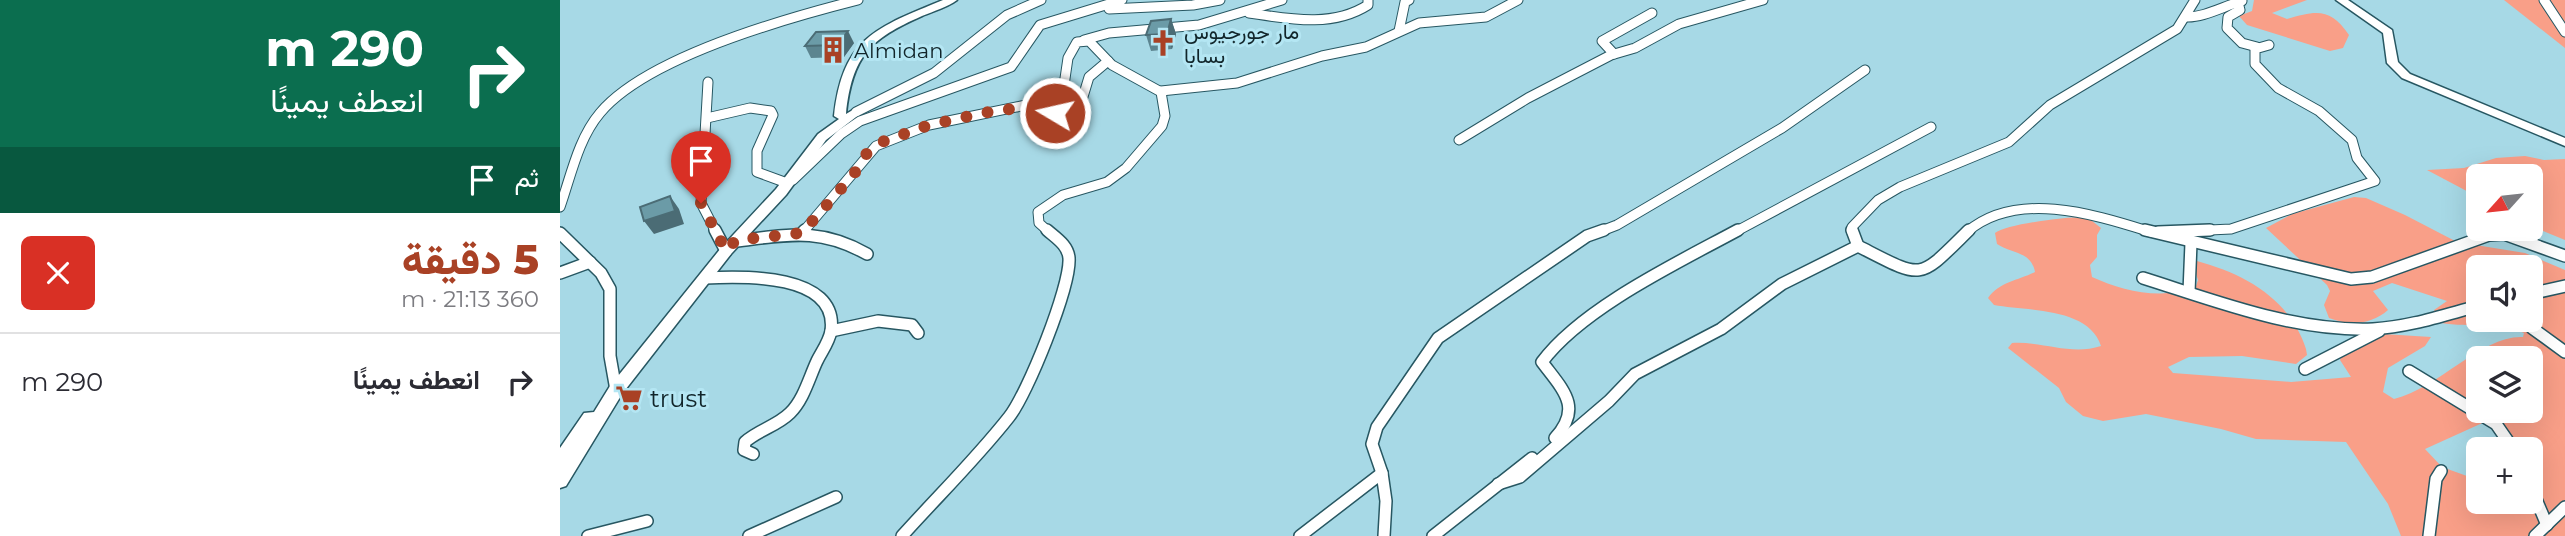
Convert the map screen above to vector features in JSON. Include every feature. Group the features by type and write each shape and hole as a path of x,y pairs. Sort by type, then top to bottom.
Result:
{"street":[{"path":"560,207 600,114 640,80 779,23 858,0"},
{"path":"845,117 841,100 850,62 873,36 952,0"},
{"path":"561,458 593,414 614,392 731,246 845,117 940,68 1007,15 1041,0"},
{"path":"784,187 853,125 924,96 1011,67 1040,25 1122,0"},
{"path":"1096,10 1193,5 1220,0"},
{"path":"802,233 876,146 938,123 1005,109 1063,92 1071,48 1075,43 1109,33 1190,27 1246,13 1281,0"},
{"path":"1246,13 1292,20 1320,19 1361,12 1368,5 1368,0"},
{"path":"1399,32 1405,2 1409,0"},
{"path":"1084,40 1108,61 1161,91 1237,83 1322,56 1366,47 1423,22 1479,19 1518,0"},
{"path":"1459,140 1528,98 1614,54 1635,48 1679,24 1763,0"},
{"path":"2194,0 2177,29 2050,105 2008,142 1884,195 1852,227 1858,246 1907,269 1921,270 1935,265 1977,225 2002,215 2026,210 2071,212 2191,243 2361,279 2489,235 2504,234 2565,256"},
{"path":"2341,0 2388,32 2393,63 2406,76 2565,142"},
{"path":"2544,0 2565,32"},
{"path":"2186,17 2199,18 2213,9 2241,1 2240,10 2228,18 2227,28 2242,43 2257,47 2269,45"},
{"path":"1614,54 1602,41 1652,13"},
{"path":"2155,232 2231,229 2375,181 2357,158 2352,140 2319,111 2278,88 2255,64 2254,51 2257,47"},
{"path":"1005,109 1038,106 1058,114 1066,112 1080,103 1080,91 1091,73 1108,61"},
{"path":"1384,536 1386,501 1382,473 1372,444 1377,426 1438,338 1587,236 1617,226 1746,149 1865,71"},
{"path":"708,82 701,203 731,246"},
{"path":"902,536 1011,415 1038,361 1057,309 1069,260 1065,246 1039,223 1038,212 1063,195 1107,182 1126,169 1162,126 1165,116 1161,91"},
{"path":"707,118 750,108 771,111 773,115 757,151 757,172 784,187"},
{"path":"1433,536 1540,451 1570,422 1570,403 1542,362 1548,348 1605,305 1931,127"},
{"path":"560,233 590,262 610,289 610,356 614,392 560,481"},
{"path":"731,246 802,233 831,235 867,254"},
{"path":"2189,292 2191,243"},
{"path":"1497,484 1520,477 1609,401 1635,374 1727,325 1782,284 1858,246"},
{"path":"560,273 590,262"},
{"path":"705,278 753,276 794,284 825,305 831,331 794,407 745,442 744,450 753,454"},
{"path":"2143,278 2270,314 2325,325 2384,328"},
{"path":"2543,290 2565,286"},
{"path":"2305,369 2384,328 2466,309"},
{"path":"831,331 878,321 912,326 918,333"},
{"path":"2539,332 2565,352"},
{"path":"2409,371 2496,424 2505,437"},
{"path":"2429,536 2435,487 2441,471"},
{"path":"1300,536 1382,473"},
{"path":"749,536 836,497"},
{"path":"2535,536 2565,507"},
{"path":"2542,514 2547,525"},
{"path":"588,536 646,521"}],"shaded area":[{"path":"2254,0 2307,0 2272,13 2287,19 2307,14 2323,14 2336,20 2349,35 2343,48 2330,51 2247,25 2239,16 2252,11"},
{"path":"2504,0 2565,0 2565,48"},
{"path":"2525,156 2544,160 2565,159 2565,240 2543,231 2543,164 2477,164 2496,158"},
{"path":"2464,168 2466,191 2427,170"},
{"path":"2354,197 2366,198 2457,242 2530,255 2466,255 2466,325 2441,323 2434,310 2447,301 2392,283 2373,291 2388,310 2374,319 2360,323 2344,322 2329,318 2324,305 2330,291 2327,285 2266,228 2292,214"},
{"path":"2087,217 2101,228 2097,235 2097,257 2090,265 2092,277 2143,292 2170,293 2196,286 2198,280 2193,265 2197,261 2215,266 2248,281 2277,303 2299,331 2307,355 2296,364 2242,356 2189,357 2168,367 2173,373 2291,382 2351,377 2340,360 2342,356 2383,334 2431,337 2425,346 2388,368 2383,392 2394,399 2411,393 2466,359 2466,423 2482,423 2425,449 2442,467 2466,476 2466,514 2543,514 2543,437 2500,437 2491,423 2543,423 2543,346 2488,346 2523,337 2524,333 2522,332 2543,332 2543,261 2565,270 2565,536 2401,536 2388,504 2346,442 2256,439 2146,414 2103,421 2083,416 2066,402 2059,388 2008,348 2012,343 2068,349 2101,346 2094,333 2070,317 1994,305 1988,298 1993,293 2003,285 2035,272 2033,265 2025,257 1997,244 1995,233 2025,224"}],"building":[{"path":"1171,19 1167,34 1146,35 1151,21"},
{"path":"848,31 838,45 805,46 816,32"},
{"path":"670,196 675,211 644,221 640,207"}],"place":[{"name":"مار جورجيوس بسابا","path":"1163,43"},
{"name":"Almidan","path":"833,50"},
{"name":"trust","path":"629,398"}],"route":[{"path":"701,203 706,218 726,251 736,240 802,233 854,174 867,153 882,142 929,125 993,111 1038,106 1055,113"}]}
